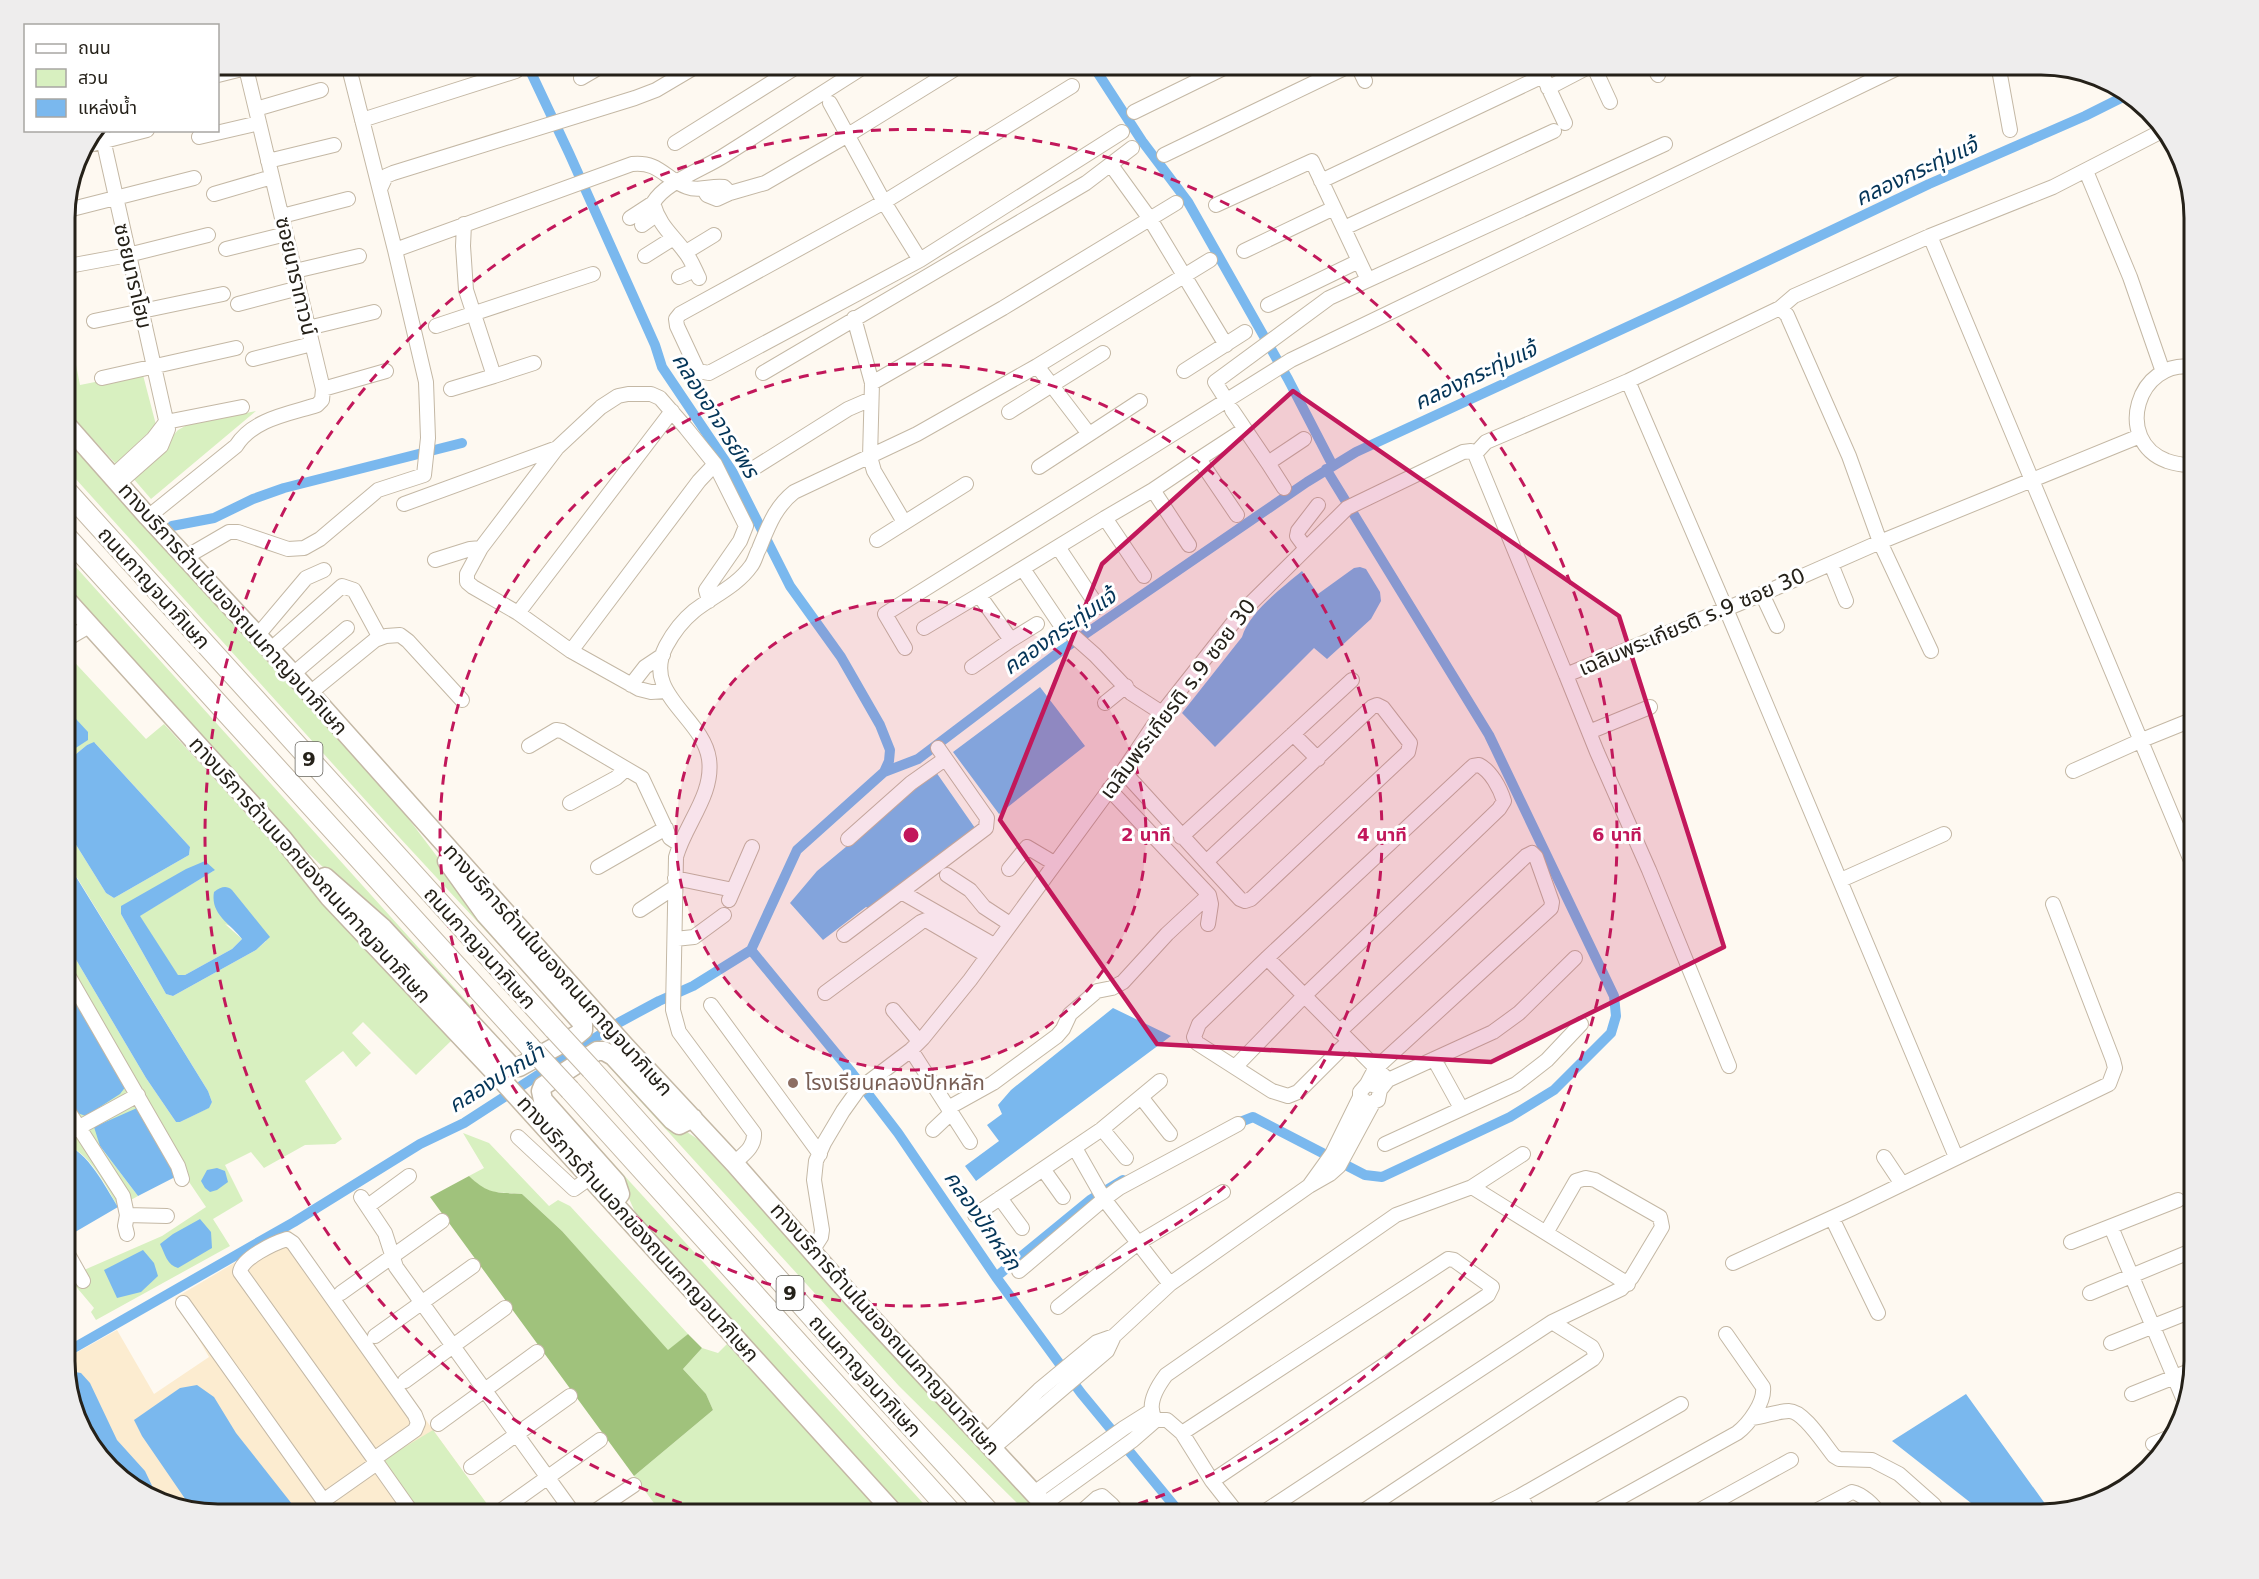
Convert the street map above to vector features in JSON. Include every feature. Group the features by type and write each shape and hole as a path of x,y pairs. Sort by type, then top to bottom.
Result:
{"highway":[{"name":"ถนนกาญจนาภิเษก","path":"75,500 591,1069 981,1504"},
{"name":"ถนนกาญจนาภิเษก","path":"75,546 943,1504"}],"main road":[{"name":"ทางบริการด้านในของถนนกาญจนาภิเษก","path":"75,434 596,1011 625,1046 734,1163 853,1298 1044,1504"},
{"name":"ทางบริการด้านนอกของถนนกาญจนาภิเษก","path":"75,608 283,839 329,897 500,1077 885,1504"},
{"path":"283,839 383,928 512,1067 526,1064 577,1035 583,1030 580,1018 485,914 408,804"},
{"path":"370,941 368,930 372,926 383,928"},
{"path":"614,1202 620,1194 616,1182 543,1100 541,1091 543,1086 597,1051 604,1051 613,1056 672,1120 679,1125 693,1118"}],"street":[{"name":"ซอยนาราทาวน์","path":"248,75 323,389"},
{"path":"186,557 229,532 238,532 288,549 304,548 320,539 378,490 424,475 428,438 426,382 352,75"},
{"path":"362,120 506,75"},
{"path":"581,78 586,75"},
{"path":"380,189 386,176 393,173 656,90 681,75"},
{"path":"675,143 783,75"},
{"path":"642,225 655,209 657,197 851,75"},
{"path":"395,250 518,207 600,174 644,163 657,167 688,188 704,190 707,195 717,199 765,183 945,75"},
{"path":"1134,112 1210,75"},
{"path":"1164,155 1330,75"},
{"path":"1362,75 1365,81"},
{"path":"1548,88 1573,75"},
{"path":"1598,75 1610,102"},
{"path":"905,648 885,614 1229,405 1263,378 1291,360 1883,75"},
{"path":"2000,75 2010,130"},
{"path":"1321,181 1543,76 1559,127 1344,228"},
{"path":"1072,86 884,202 680,314 676,319 677,326 698,371 709,373 920,260 1122,132"},
{"path":"219,130 321,90"},
{"path":"830,103 884,202 920,260"},
{"path":"102,136 132,132"},
{"path":"199,137 213,132"},
{"path":"1475,454 1491,440 1628,381 1780,308 1794,296 1930,236 2037,194 2157,134"},
{"name":"ซอยนาราโฮม","path":"102,136 166,422"},
{"path":"1284,488 1215,382 1329,297 1665,144"},
{"path":"268,161 334,145"},
{"path":"763,373 1067,194 1132,148"},
{"path":"1216,205 1312,161 1368,279"},
{"path":"1111,165 1150,219 1226,345"},
{"path":"2086,171 2130,277 2163,372"},
{"path":"214,194 272,177"},
{"path":"75,208 194,178"},
{"path":"282,216 348,200"},
{"path":"872,383 1003,308 1176,203"},
{"path":"1244,251 1334,208"},
{"path":"630,218 655,209"},
{"path":"655,209 672,239 686,252 697,274 679,277"},
{"path":"464,224 466,290 494,376"},
{"path":"226,249 286,234"},
{"path":"75,265 128,255 208,235"},
{"path":"686,252 714,235"},
{"path":"1930,236 2184,843"},
{"path":"645,256 672,239"},
{"path":"295,271 359,256"},
{"path":"734,1163 752,1147 754,1133 679,1032 673,1010 676,857 679,844 709,782 709,759 705,743 694,724 666,691 662,681 665,648 677,629 694,611 725,590 752,565 772,515 794,492 917,434 1037,366 1210,260"},
{"path":"1268,305 1359,261"},
{"path":"436,326 593,274"},
{"path":"238,304 299,288"},
{"path":"94,321 223,294"},
{"path":"1780,308 1787,315 1820,387 1849,456 1880,542 1931,651"},
{"path":"308,328 374,312"},
{"path":"854,318 872,383 870,457 874,471 904,522"},
{"path":"1184,371 1245,332"},
{"path":"253,359 312,344"},
{"path":"102,378 236,348"},
{"path":"1009,412 1103,353"},
{"path":"451,389 534,363"},
{"path":"1037,366 1089,434"},
{"path":"2184,367 2163,372 2146,387 2137,407 2136,422 2140,436 2149,449 2161,459 2175,464 2184,464"},
{"path":"145,513 230,440 241,438 265,421 317,405 322,400 323,389 386,371"},
{"path":"1628,381 1841,880 1956,1157"},
{"path":"666,691 651,692 632,685 571,651 518,613 467,582 466,574 481,548 558,448 588,418 618,396 635,393 651,394 672,411 715,464 746,526 740,541 706,590 709,601"},
{"path":"752,470 848,409 871,399"},
{"path":"1039,467 1140,401"},
{"path":"116,479 166,422 242,407"},
{"path":"518,613 672,411"},
{"path":"924,628 1153,490 1245,429"},
{"name":"เฉลิมพระเกียรติ ร.9 ซอย 30","path":"812,1251 821,1237 814,1180 820,1154 829,1135 858,1090 915,1046 970,980 1123,771 1162,713 1240,614 1305,547 1352,506 1463,452 1471,451 1475,454 1566,675 1762,594 1880,542 2032,482 2140,436"},
{"path":"1268,463 1304,439"},
{"path":"405,504 558,448"},
{"path":"1200,459 1237,515"},
{"path":"571,651 699,481 715,464"},
{"path":"877,540 966,484"},
{"path":"1153,490 1189,545"},
{"path":"1305,547 1298,536 1298,531 1318,505"},
{"path":"1105,518 1144,576"},
{"path":"1058,547 1098,607"},
{"path":"435,560 470,549 481,548"},
{"path":"1831,564 1846,602"},
{"path":"1023,569 1061,625 1094,654 1131,693 1162,713"},
{"path":"257,636 306,578 324,570"},
{"path":"270,650 342,586 354,590 380,638"},
{"path":"1762,594 1777,626"},
{"path":"980,596 1011,640"},
{"path":"972,667 1037,624"},
{"path":"75,634 91,625"},
{"path":"293,674 347,628"},
{"path":"310,693 380,638 400,634 462,700"},
{"path":"632,685 645,667 663,655"},
{"path":"1566,675 1729,1066"},
{"path":"1181,837 1352,680"},
{"path":"1105,703 1126,686"},
{"path":"1123,771 1181,837 1240,899 1245,901 1251,899 1408,752 1410,743 1383,708 1377,705 1372,707 1206,862"},
{"path":"1589,732 1650,707"},
{"path":"2073,771 2184,723"},
{"path":"529,746 556,730 562,731 642,778 670,838 679,844"},
{"path":"1293,734 1318,759"},
{"path":"844,935 987,828 987,818 942,753 848,839"},
{"path":"1235,1066 1499,809 1504,801 1486,769 1479,765 1473,766 1267,958 1195,1031 1194,1037 1197,1043 1272,1091 1288,1096 1298,1092 1344,1037 1526,856 1532,853 1536,857 1552,902 1551,908 1375,1070 1360,1092 1351,1131"},
{"path":"570,803 616,778 626,769"},
{"path":"1109,789 1209,895 1211,904 1208,924"},
{"path":"598,867 666,828"},
{"path":"1841,880 1944,834"},
{"path":"640,910 675,883 731,895 752,847"},
{"path":"1009,868 1027,847 1054,863"},
{"path":"946,875 970,890 984,907 1011,924"},
{"path":"903,893 990,950"},
{"path":"933,1130 950,1110 993,1083 1057,1036 1070,1014 1097,991 1112,988 1123,982 1167,934 1209,895"},
{"path":"1733,1263 1832,1218 2109,1084 2113,1075 2113,1060 2053,904"},
{"path":"675,939 694,937 724,915"},
{"path":"825,993 926,920 990,950"},
{"path":"1267,958 1375,1070 1384,1085"},
{"path":"1366,1084 1384,1085 1493,1032 1519,1013 1575,958"},
{"path":"75,987 178,1166 182,1179"},
{"path":"711,1005 820,1154"},
{"path":"893,1010 970,1142"},
{"path":"1385,1144 1516,1083 1533,1072 1581,1024"},
{"path":"1434,1059 1461,1108"},
{"path":"975,1215 1102,1129 1160,1081"},
{"path":"990,1444 1039,1390 1070,1374 1097,1342 1114,1336 1170,1284 1309,1186 1330,1174 1351,1131 1380,1095 1384,1085"},
{"path":"75,1130 138,1095"},
{"path":"1141,1097 1170,1134"},
{"path":"1360,1097 1368,1104 1373,1103"},
{"path":"75,1123 123,1196 127,1215 125,1226 127,1234"},
{"path":"1019,1271 1103,1197 1238,1124"},
{"path":"1102,1129 1126,1158"},
{"path":"518,1137 574,1189 591,1177"},
{"path":"1075,1148 1103,1197 1170,1284"},
{"path":"1044,1504 1133,1440 1153,1416 1160,1382 1166,1375 1396,1215 1472,1187 1523,1154"},
{"path":"1884,1157 1902,1184"},
{"path":"1043,1169 1062,1197"},
{"path":"409,1176 364,1201 385,1233 396,1267 566,1504"},
{"path":"1278,1504 1552,1322 1628,1284 1662,1227 1660,1216 1595,1180 1586,1178 1576,1181 1546,1233"},
{"path":"1472,1187 1628,1284"},
{"path":"1058,1307 1138,1243 1223,1192"},
{"path":"1000,1198 1022,1227"},
{"path":"2071,1242 2178,1200"},
{"path":"127,1215 166,1216"},
{"path":"1832,1218 1878,1312"},
{"path":"341,1293 442,1221"},
{"path":"2111,1227 2180,1391"},
{"path":"323,1501 375,1461 415,1430 418,1423 416,1415 293,1243 287,1239 244,1262 240,1272 375,1461 405,1504"},
{"path":"2090,1293 2184,1254"},
{"path":"1182,1433 1448,1259 1454,1260 1492,1287 1488,1295 1212,1481"},
{"path":"375,1336 473,1266"},
{"path":"75,1267 83,1281"},
{"path":"183,1303 325,1504"},
{"path":"405,1381 505,1308"},
{"path":"2111,1343 2184,1314"},
{"path":"1376,1504 1593,1359 1596,1355 1592,1347 1552,1322"},
{"path":"1611,1504 1737,1433 1752,1418 1764,1393 1763,1387 1726,1334"},
{"path":"438,1424 537,1352"},
{"path":"2132,1394 2183,1374"},
{"path":"471,1467 570,1396"},
{"path":"1505,1504 1681,1404"},
{"path":"1752,1418 1787,1410 1796,1412 1803,1417 1834,1456 1839,1459 1872,1460 1899,1474 1933,1504"},
{"path":"1044,1504 1104,1443 1124,1428 1153,1416 1167,1420 1182,1433 1212,1481 1230,1504"},
{"path":"510,1504 600,1440"},
{"path":"2153,1444 2159,1442"},
{"path":"1713,1504 1791,1460"},
{"path":"607,1504 634,1485"},
{"path":"1830,1504 1852,1492 1858,1493 1870,1504"},
{"path":"1520,1496 1524,1504"},
{"path":"1091,1504 1102,1497 1112,1504"}],"highlighted area":[{"path":"1293,391 1619,616 1724,947 1491,1062 1157,1044 1000,820 1102,564"}],"shaded area":[{"path":"290,1230 487,1504 199,1503 163,1493 146,1485 110,1455 94,1433 80,1398 75,1370 75,1353 117,1330 154,1394 209,1357 175,1298"}],"green space":[{"path":"75,360 80,385 140,373 143,375 156,425 116,464 75,420"},
{"path":"256,411 151,499 132,477 178,430 187,425"},
{"path":"75,449 396,802 466,895 539,977 533,982 75,478"},
{"path":"75,566 480,1016 474,1020 366,908 305,850 75,595"},
{"path":"75,663 146,739 164,724 453,1039 416,1075 363,1022 352,1033 371,1053 356,1067 343,1051 305,1081 342,1139 335,1144 305,1145 264,1168 251,1152 225,1165 243,1201 213,1219 230,1246 96,1320 91,1312 94,1308 75,1285 75,1274 162,1236 206,1207 183,1173 100,1146 138,1196 118,1207 89,1162 75,1150 75,958 146,1078 176,1122 208,1108 212,1102 208,1091 75,874 75,843 106,893 114,898 189,855 190,847 95,743 87,745 75,755 75,748 88,739 75,721","holes":["215,870 139,916 178,976 185,975 232,949 242,939 225,924 266,941 256,950 173,996 166,994 121,914 121,907"]},
{"path":"606,1057 684,1130 699,1140 1031,1504 1018,1504 899,1386 602,1059"},
{"path":"548,1092 924,1504 898,1504 722,1309 639,1221 623,1185"},
{"path":"463,1133 489,1143 549,1206 558,1200 570,1206 688,1334 668,1351 562,1231 522,1194 483,1189 469,1176 484,1168"},
{"path":"469,1176 488,1190 522,1194 562,1231 668,1350 688,1334 702,1348 683,1369 706,1394 713,1410 634,1476 430,1197"},
{"path":"727,1344 874,1504 655,1504 634,1476 713,1410 706,1394 683,1369 702,1348 718,1353"},
{"path":"433,1430 487,1504 415,1504 383,1460"}],"water":[{"path":"1354,568 1366,569 1380,592 1381,601 1371,619 1327,659 1314,648 1215,747 1182,713 1242,637 1259,610 1302,571 1318,594"},
{"path":"1040,687 1085,746 999,814 953,752"},
{"path":"75,718 88,732 88,740 75,748"},
{"path":"94,742 190,847 189,855 114,898 106,893 75,843 75,755"},
{"path":"936,772 975,828 872,910 866,907 823,940 790,903 817,871"},
{"path":"205,861 215,870 140,916 178,975 185,975 232,949 242,939 215,907 214,892 221,888 226,887 232,890 270,937 256,950 173,996 166,994 121,914 121,906 186,869"},
{"path":"75,875 208,1091 212,1102 209,1108 176,1122 146,1078 75,958"},
{"path":"75,998 127,1085 120,1094 86,1116 75,1112"},
{"path":"1113,1008 1171,1036 976,1181 965,1166 999,1141 987,1125 1002,1114 998,1105 1011,1090"},
{"path":"137,1108 177,1176 138,1196 100,1146 94,1127"},
{"path":"75,1150 102,1180 118,1207 75,1232"},
{"path":"217,1168 225,1171 228,1182 210,1192 201,1181 207,1170"},
{"path":"200,1219 211,1232 212,1248 178,1268 174,1267 167,1259 160,1244"},
{"path":"143,1250 154,1263 158,1276 141,1292 117,1298 104,1270"},
{"path":"75,1372 81,1373 90,1383 117,1440 145,1471 153,1488 124,1469 94,1433 80,1398"},
{"path":"197,1385 214,1397 236,1433 292,1504 218,1504 186,1500 142,1436 134,1420 180,1388"},
{"path":"1966,1394 2045,1504 1972,1504 1892,1441"}],"waterway":[{"name":"คลองปากน้ำ","path":"75,1347 294,1222 420,1144 464,1123 620,1022 693,986 751,950 797,850 884,772 889,761 890,750 880,725 841,657 790,586 732,471 662,367 655,345 532,75"},
{"path":"1099,75 1142,141 1188,202 1288,379 1333,466"},
{"name":"คลองกระทุ่มแจ้","path":"884,772 918,759 1062,650 1307,482 1356,452 1681,302 1929,184 2120,99"},
{"path":"172,526 214,518 253,499 284,488 462,443"},
{"path":"1230,1126 1253,1117 1365,1175 1382,1177 1510,1117 1554,1090 1611,1033 1616,1016 1614,996 1489,735 1326,469"},
{"name":"คลองปักหลัก","path":"751,950 898,1133 996,1277 1081,1393 1173,1504"},
{"path":"996,1277 1090,1200 1123,1180"}],"place":[{"name":"โรงเรียนคลองปักหลัก","path":"793,1083"}],"water label":[{"name":"คลองอาจารย์พร","path":"716,415"}]}
